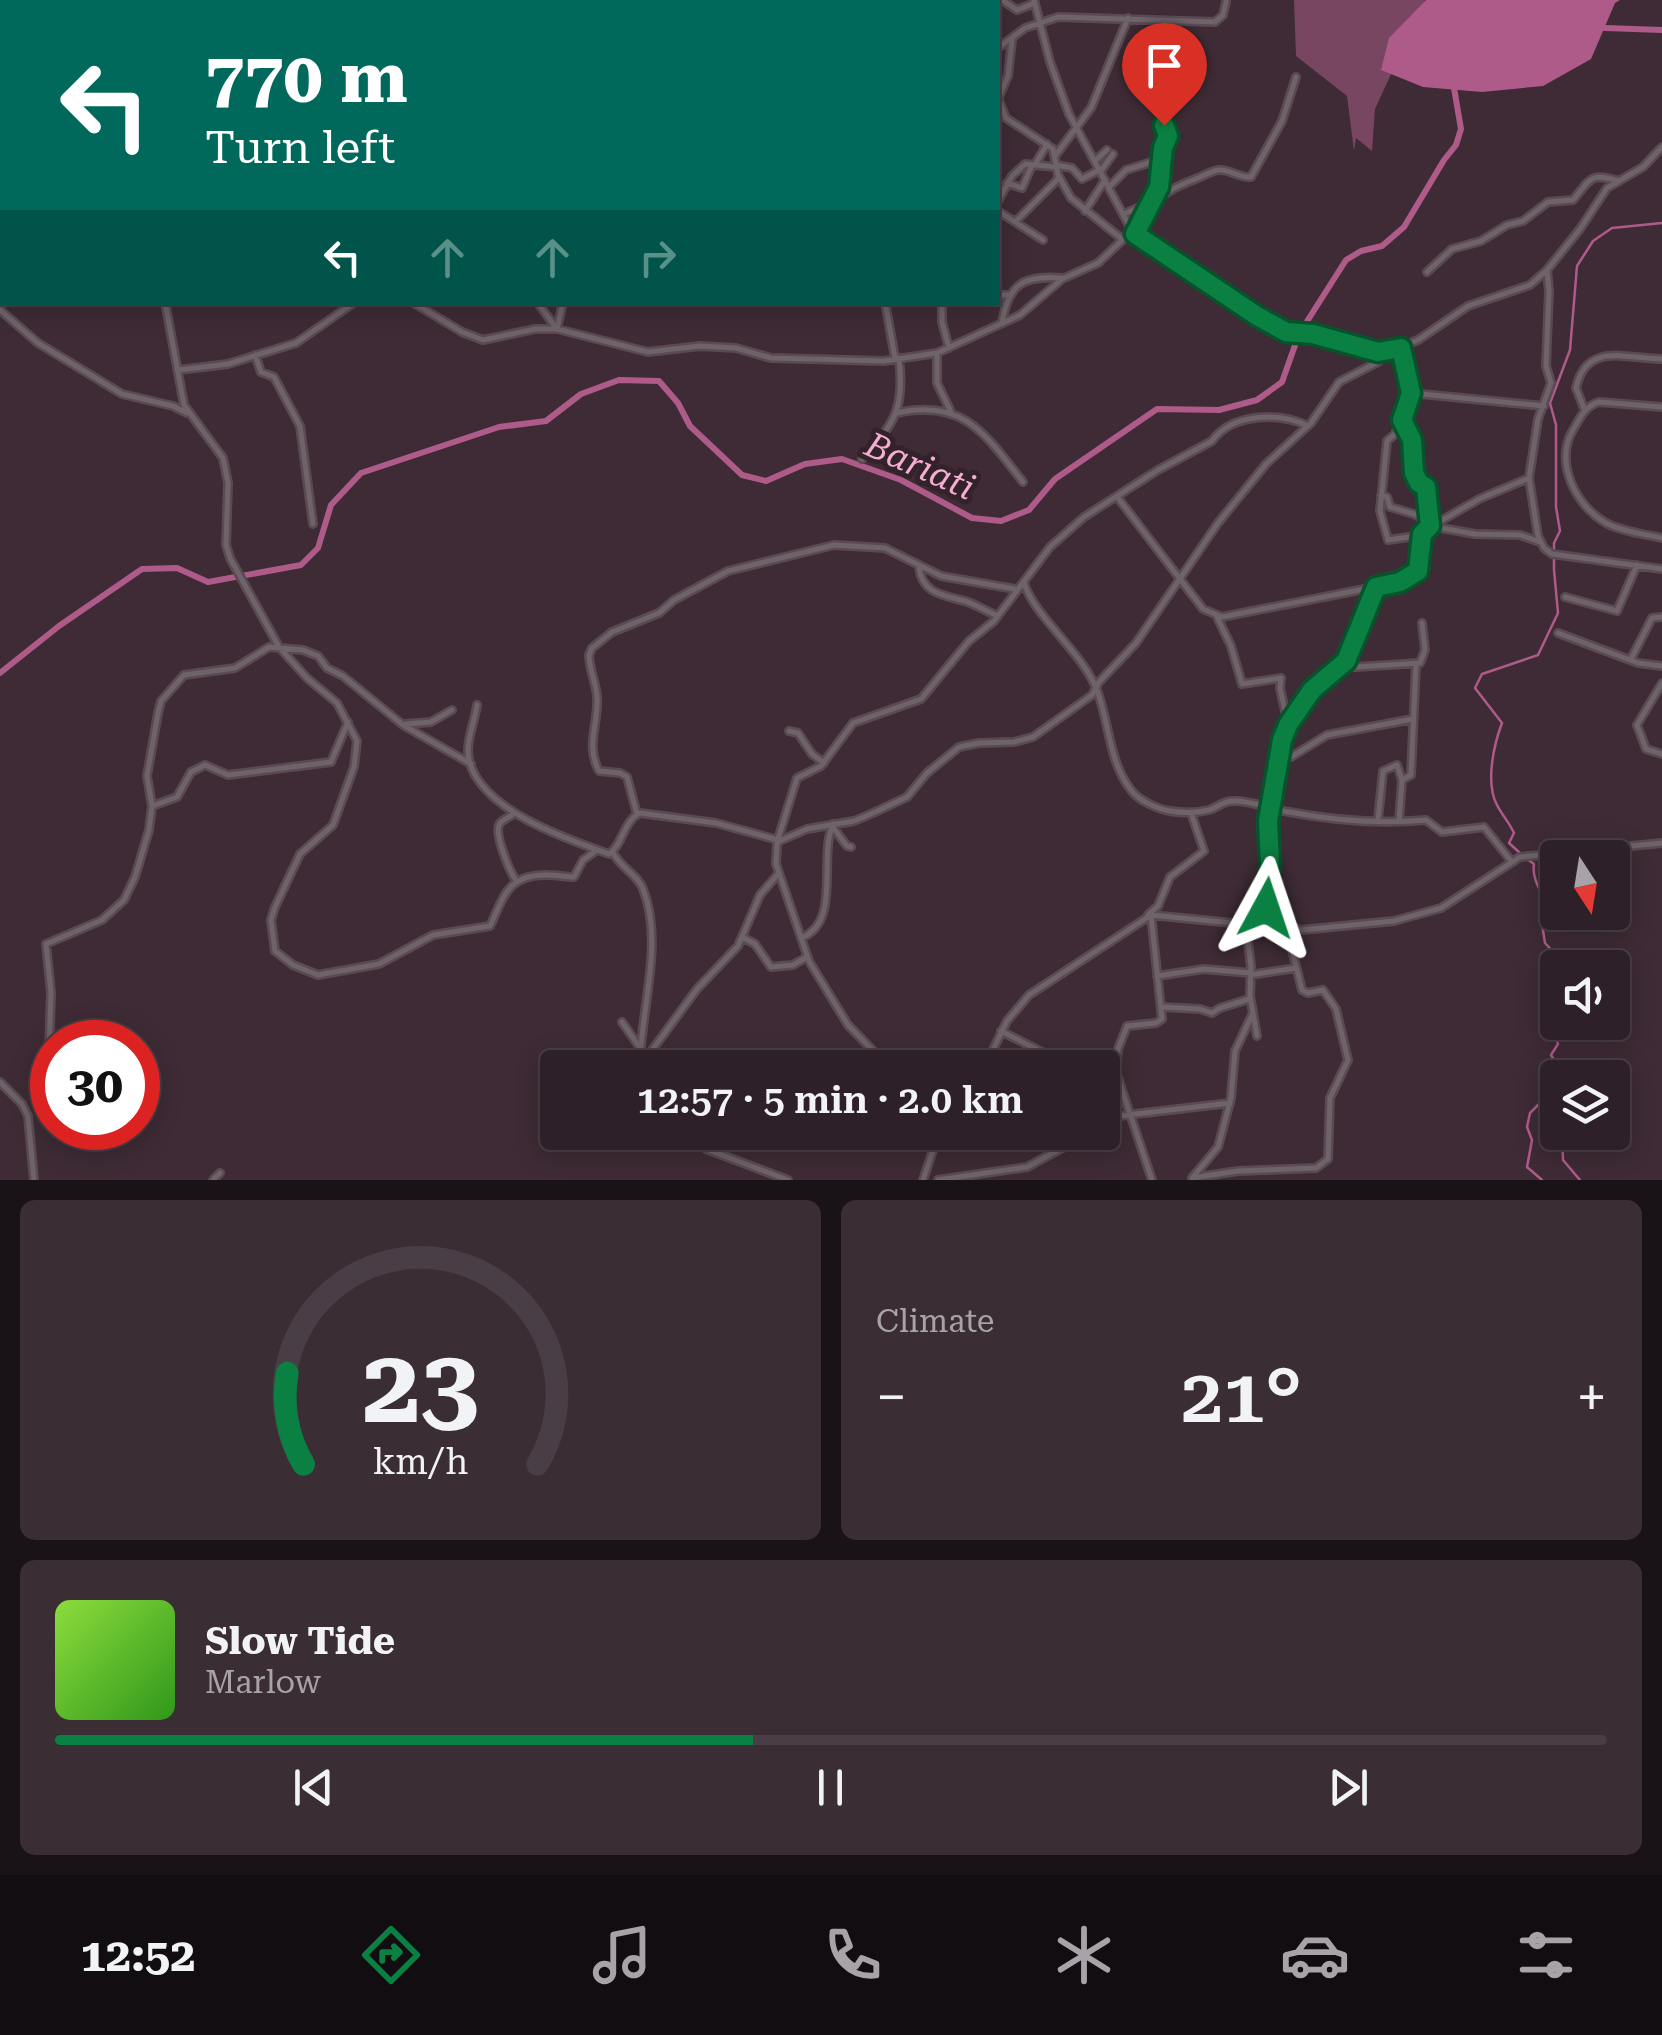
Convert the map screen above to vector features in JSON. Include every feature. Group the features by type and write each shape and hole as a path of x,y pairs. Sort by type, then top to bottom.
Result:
{"street":[{"path":"1002,0 1017,10 1034,2 1050,62 1076,130 1134,232 1257,316 1291,332 1313,334 1357,348 1401,348 1468,306 1530,285 1547,270 1604,192 1644,167 1662,147"},
{"path":"1000,47 1018,32 1058,17 1214,22 1223,15 1226,2"},
{"path":"1056,156 1096,96 1128,18"},
{"path":"1000,94 1008,76 1012,38"},
{"path":"1123,214 1214,172 1251,176 1282,121 1296,77"},
{"path":"1000,104 1006,118 1047,144 1056,156 1059,178 1071,198 1122,239"},
{"path":"417,305 483,340 535,329 557,329 648,352 700,346 736,348 771,358 847,362 937,352 1028,310 1064,278 1098,263 1134,232 1152,203 1160,180 1168,136 1162,118"},
{"path":"1007,184 1022,188 1047,144"},
{"path":"1000,197 1020,168 1034,164 1072,168 1082,180 1100,171 1110,152 1094,162"},
{"path":"1085,211 1107,184 1126,170 1161,160"},
{"path":"1427,272 1454,248 1478,242 1507,225 1523,221 1548,202 1573,200 1594,176 1620,182"},
{"path":"1016,221 1059,178"},
{"path":"1000,212 1042,240"},
{"path":"1540,542 1529,478 1551,378 1546,366 1550,298 1547,270"},
{"path":"1000,294 1009,294 1030,278 1064,278"},
{"path":"1002,323 1009,294"},
{"path":"165,305 187,413"},
{"path":"179,370 213,367 304,340 351,305"},
{"path":"539,305 557,329"},
{"path":"557,329 562,305"},
{"path":"862,459 888,432 903,391 885,305"},
{"path":"942,305 948,348"},
{"path":"0,310 38,344 122,394 187,413 224,458 228,483 227,552 281,648 307,678 338,703 357,740 354,767 333,825 300,854 274,907 272,932 276,951 293,965 318,974 379,964 432,935 490,926 508,888 516,882 540,875 574,877 586,857 598,850"},
{"path":"1401,348 1411,393 1402,420 1387,441 1380,516 1388,540 1422,536"},
{"path":"613,853 631,818 637,814 690,818 778,841 790,834 854,820 907,797 927,773 959,747 1036,736 1092,696 1181,580 1218,522 1266,464 1308,426 1333,388 1347,376 1378,362 1386,351"},
{"path":"937,352 937,382 952,415"},
{"path":"256,355 262,372 274,377 300,426 313,524"},
{"path":"1586,411 1576,388 1582,370 1589,364 1608,355 1662,358"},
{"path":"1411,393 1544,406"},
{"path":"1662,407 1590,404 1566,441 1567,475 1589,508 1616,528 1662,538"},
{"path":"897,413 925,407 952,415 986,434 1023,482"},
{"path":"872,1050 848,1025 807,957 779,872 778,841 793,784 803,773 824,763 852,723 921,700 961,650 998,616 1060,538 1093,511 1212,441 1226,426 1266,418 1290,419 1308,426"},
{"path":"1402,420 1412,440 1414,473 1426,487 1430,524"},
{"path":"1216,617 1400,582 1416,573 1422,536 1430,524 1529,478"},
{"path":"1381,496 1387,497 1390,508 1414,514 1430,524 1475,534 1520,534 1540,542 1552,554 1661,569 1662,560"},
{"path":"1118,498 1203,609 1216,617 1231,646 1242,684 1281,678 1288,725"},
{"path":"637,814 626,777 620,773 603,774 594,762 592,737 598,707 588,661 592,648 612,632 659,613 682,595 728,571 845,544 897,551 919,567 970,583 1017,590"},
{"path":"1564,597 1617,612 1637,565"},
{"path":"919,567 922,582 932,592 998,616"},
{"path":"1024,582 1030,598 1097,686 1106,735 1132,792 1162,809 1191,812 1208,810 1227,800 1300,814 1400,822 1426,820 1438,830 1449,832 1484,827 1512,862"},
{"path":"1256,1036 1246,940 1266,908 1270,864 1267,828 1278,758 1288,725 1312,690 1340,668 1376,587"},
{"path":"1631,660 1652,618 1662,617"},
{"path":"1340,668 1420,663 1425,650 1422,624"},
{"path":"1558,633 1631,660 1662,666"},
{"path":"51,1020 52,993 46,944 92,925 124,900 147,840 152,806 147,776 158,713 180,678 194,672 235,668 268,648 295,648 315,654 327,668 403,724 471,764"},
{"path":"1402,780 1410,774 1416,664"},
{"path":"1662,683 1637,725 1646,749 1662,754"},
{"path":"477,705 468,751 482,786 536,825 613,853"},
{"path":"403,724 431,722 452,710"},
{"path":"1278,758 1291,757 1327,735 1413,719"},
{"path":"152,806 177,796 191,772 205,765 228,776 332,762 348,722"},
{"path":"789,731 798,732 812,754 824,763"},
{"path":"1378,820 1383,770 1400,766 1400,822"},
{"path":"516,812 502,821 498,829 516,882"},
{"path":"992,1050 1015,1010 1034,991 1148,916 1158,906 1170,877 1204,851 1191,812"},
{"path":"832,825 846,846 851,847"},
{"path":"801,938 816,929 824,914 826,850 832,825"},
{"path":"1148,916 1284,924 1301,930 1394,921 1429,913 1524,856 1662,843"},
{"path":"613,853 621,868 641,885 650,926 651,984 641,1048"},
{"path":"651,1050 697,989 721,967 742,937 760,895 779,872"},
{"path":"1120,1051 1125,1029 1129,1025 1158,1022 1162,1007 1148,916"},
{"path":"1191,1179 1238,1171 1316,1168 1328,1159 1330,1098 1347,1055 1336,1009 1324,990 1304,992 1296,968 1291,927"},
{"path":"742,937 755,944 771,967 793,965 807,957"},
{"path":"1157,976 1204,969 1251,974 1296,968"},
{"path":"1162,1007 1212,1013 1250,999"},
{"path":"1191,1179 1215,1152 1230,1103 1234,1052 1253,1015"},
{"path":"622,1022 641,1048"},
{"path":"1001,1031 1038,1050"},
{"path":"1120,1081 1152,1180"},
{"path":"0,1082 28,1116 34,1180"},
{"path":"1120,1116 1230,1103"},
{"path":"709,1150 788,1180"},
{"path":"923,1180 933,1150"},
{"path":"938,1180 1027,1167 1059,1150"},
{"path":"213,1180 220,1173"}],"shaded area":[{"path":"1294,0 1425,0 1375,109 1372,151 1356,138 1354,151 1347,96 1296,56"},
{"path":"1426,0 1620,0 1615,3 1591,59 1543,86 1482,92 1423,87 1381,70 1389,38"}],"waterway":[{"path":"1605,28 1662,30"},
{"name":"Bariati","path":"0,673 59,626 142,569 177,568 208,582 301,565 318,548 331,505 361,473 499,427 546,421 581,394 619,380 659,381 678,403 690,426 742,475 766,481 805,464 842,459 901,480 972,518 1001,521 1029,510 1055,479 1157,409 1219,410 1257,400 1282,382 1299,334 1346,260 1382,246 1404,227 1456,145 1461,129 1453,82"},
{"path":"1521,854 1509,843 1514,833 1493,796 1491,775 1502,723 1475,688 1482,674 1538,655 1558,613 1554,570 1554,543 1560,531 1556,507 1556,425 1550,403 1570,350 1577,266 1593,241 1612,228 1662,223"},
{"path":"1527,859 1534,864 1536,882 1550,913 1542,924 1545,943 1551,950"},
{"path":"1554,1060 1551,1055 1556,1040"},
{"path":"1540,1103 1530,1113 1527,1127 1532,1140 1527,1167 1542,1180"},
{"path":"1563,1150 1563,1160 1580,1180"}],"route":[{"path":"1164,125 1168,136 1160,163 1159,187 1135,234 1286,332 1313,334 1378,352 1401,348 1411,393 1402,420 1414,448 1414,473 1426,487 1430,526 1422,534 1418,571 1400,582 1376,587 1346,661 1312,690 1282,740 1267,828 1270,864 1266,908"}]}
